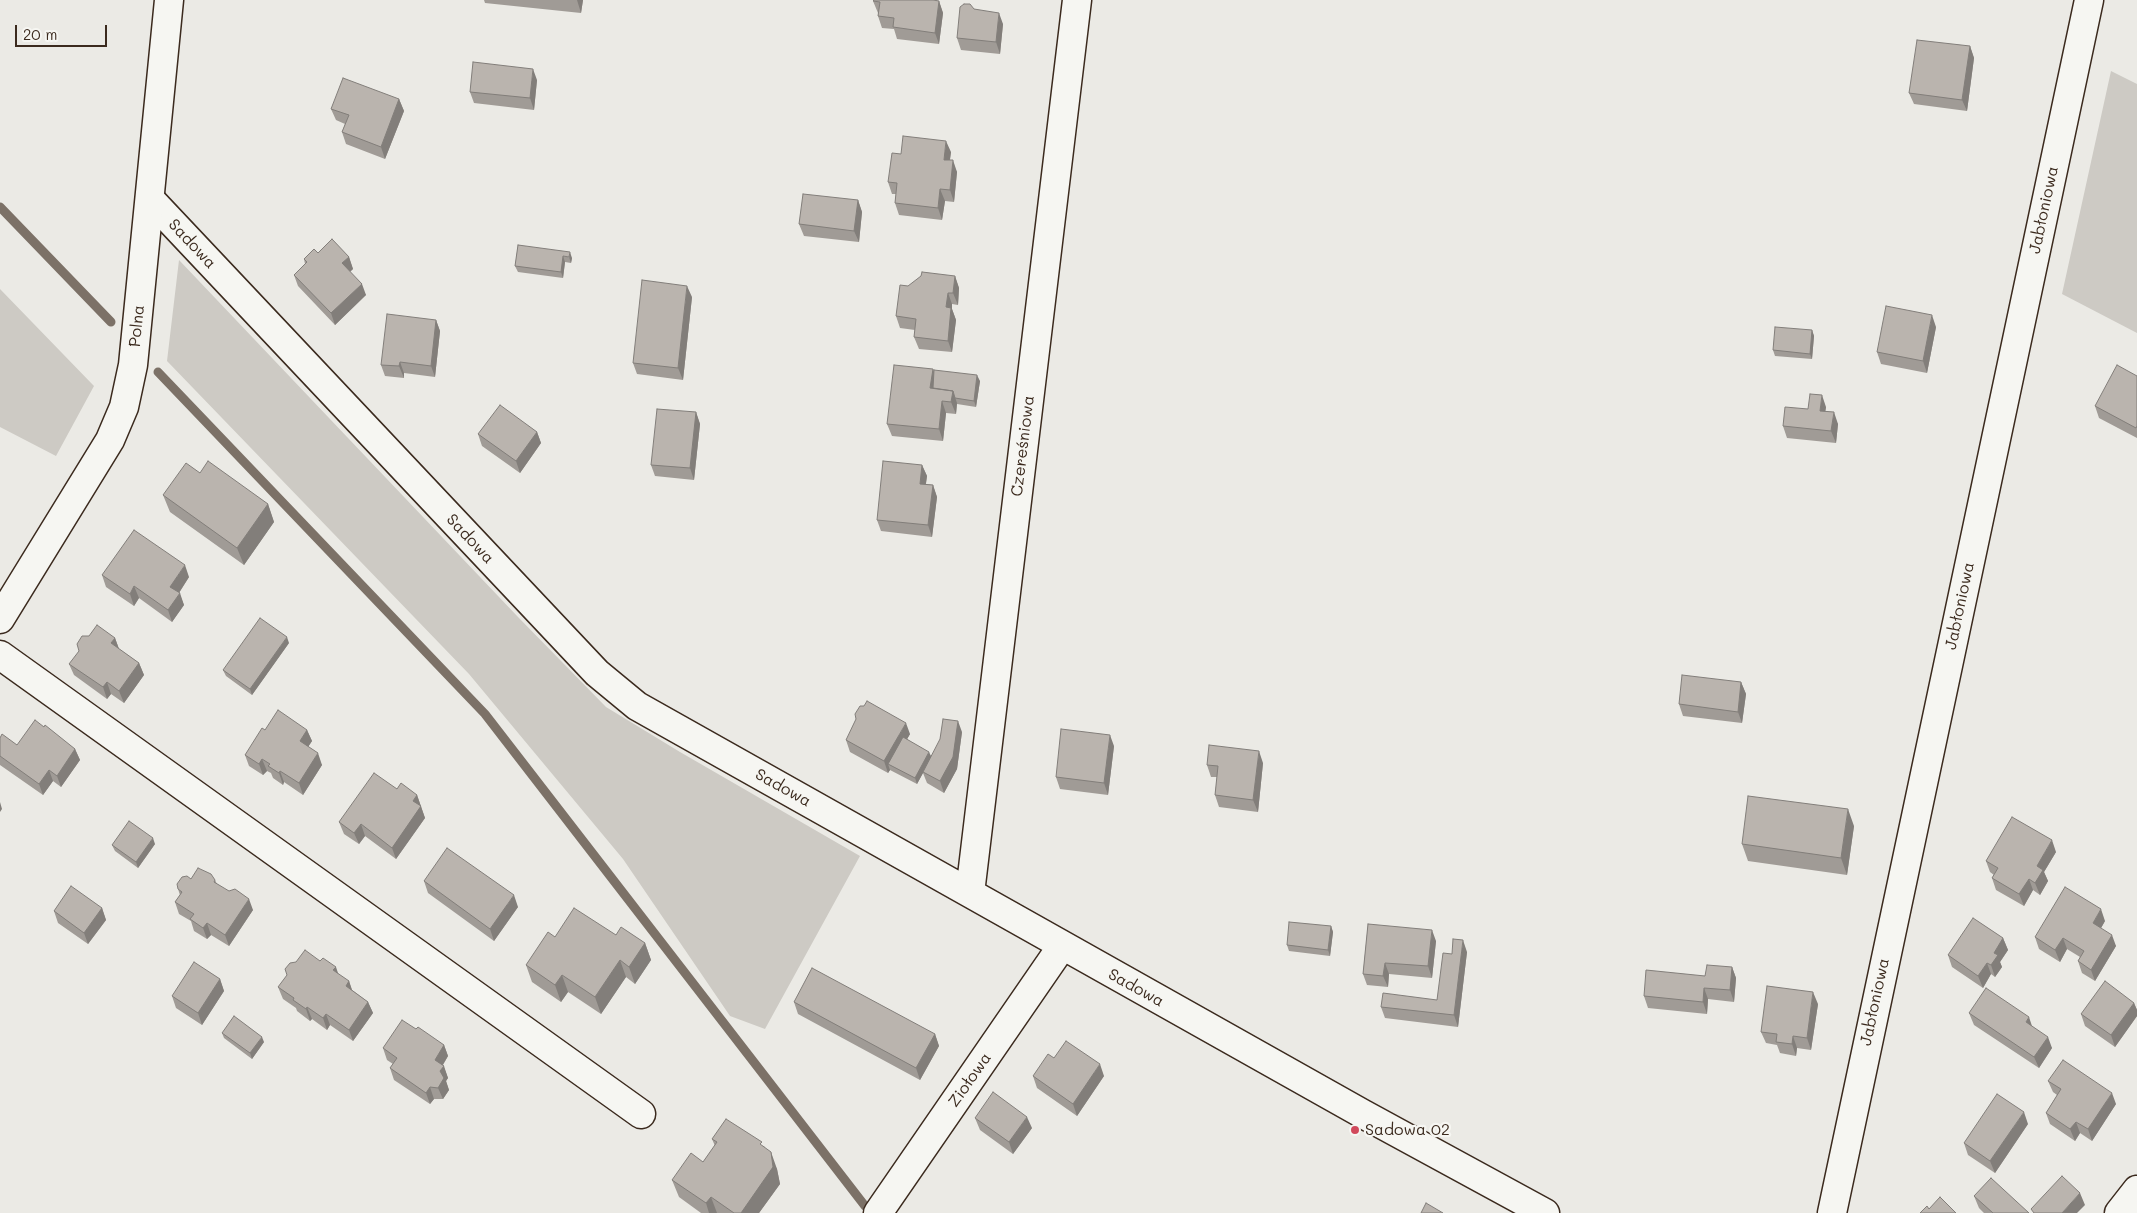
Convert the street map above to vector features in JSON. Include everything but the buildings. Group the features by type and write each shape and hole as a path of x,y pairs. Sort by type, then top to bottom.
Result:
{"street":[{"name":"Polna","path":"0,619 110,440 124,407 134,365 169,0"},
{"name":"Czereśniowa","path":"970,893 1077,0"},
{"name":"Jabłoniowa","path":"1832,1213 1869,1031 2089,0"},
{"name":"Sadowa","path":"150,199 597,673 637,706 1062,946 1545,1213"},
{"path":"0,655 641,1114"},
{"name":"Ziołowa","path":"878,1213 1062,946"},
{"path":"2118,1213 2137,1190"}],"shaded area":[{"path":"2111,71 2137,84 2137,333 2062,294"},
{"path":"179,260 606,707 860,856 765,1029 730,1016 623,859 469,674 167,361"},
{"path":"0,289 94,386 56,456 0,427"}],"waterway":[{"path":"0,207 111,322"},
{"path":"158,372 485,714 865,1206"}],"place":[{"name":"Sadowa 02","path":"1355,1130"}]}
